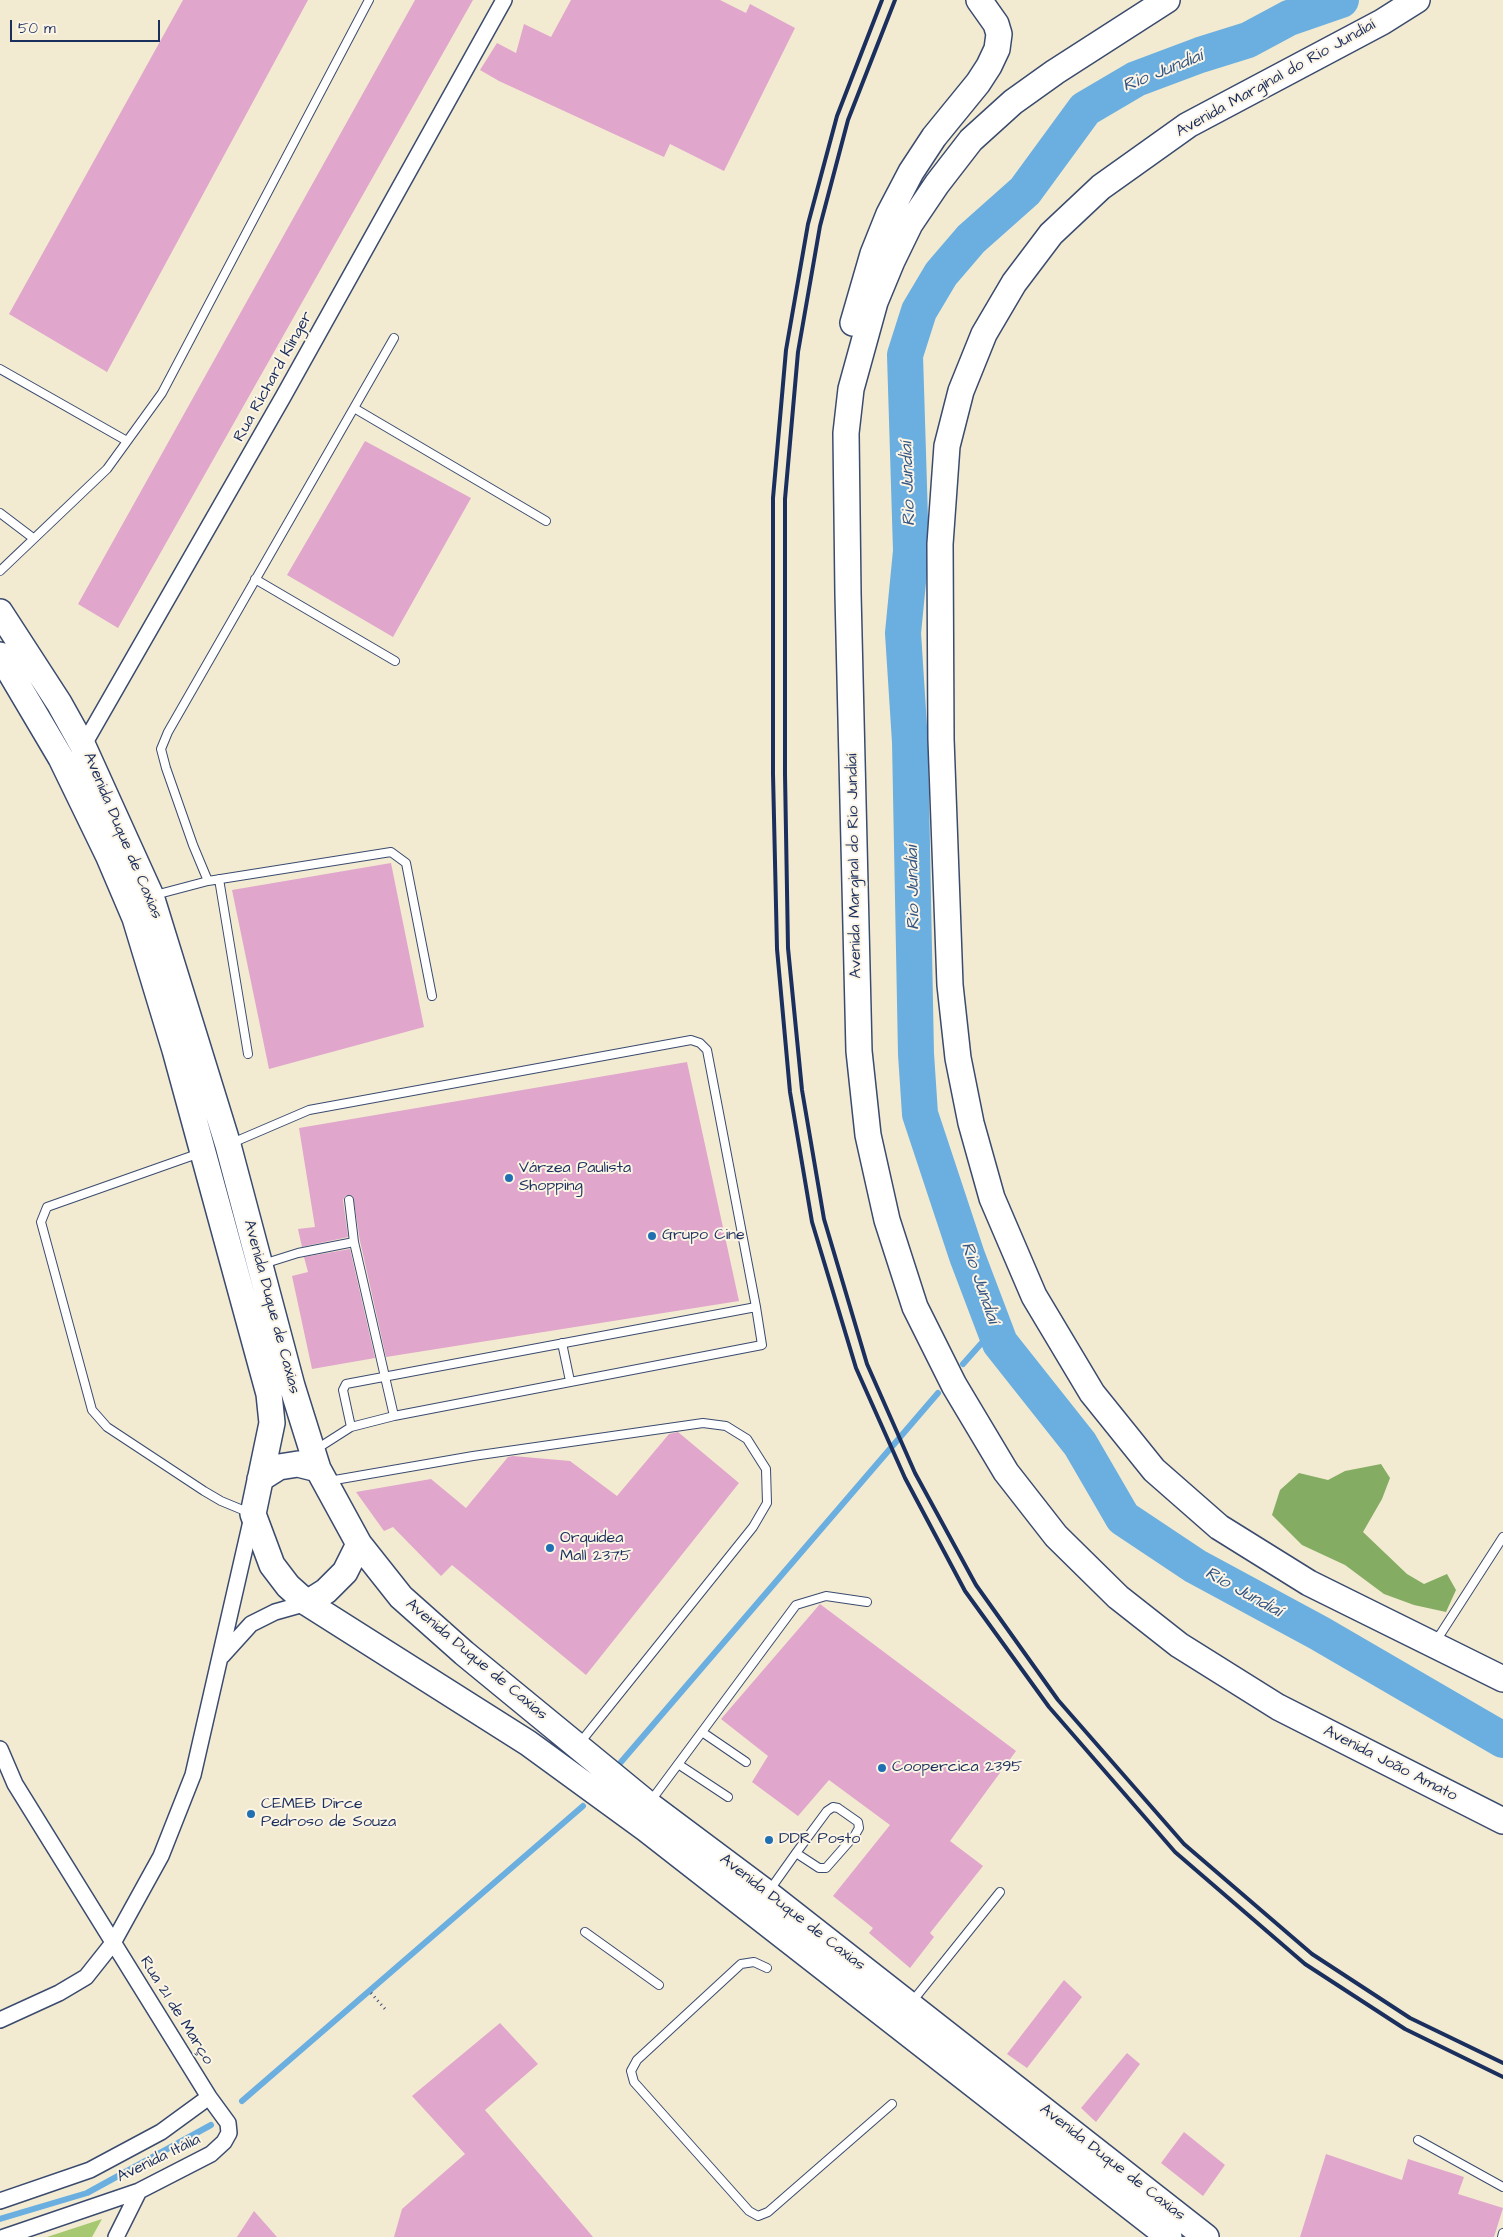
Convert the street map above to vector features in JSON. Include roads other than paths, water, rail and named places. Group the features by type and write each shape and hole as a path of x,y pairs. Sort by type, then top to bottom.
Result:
{"main road":[{"path":"851,389 847,346 858,299 889,214 911,172 934,137 978,83 997,49 999,34 996,24 979,0"},
{"name":"Avenida Marginal do Rio Jundiaí","path":"1167,0 1055,72 1013,102 971,140 937,184 910,224 875,302 851,389 846,434 859,1051 868,1135 893,1237 915,1307 954,1385 1006,1472 1056,1536 1118,1597 1171,1639 1278,1707"},
{"name":"Avenida Marginal do Rio Jundiaí","path":"1417,0 1382,22 1188,125 1101,187 1051,234 1014,283 984,334 961,391 947,446 940,544 942,739 950,985 958,1058 971,1123 992,1198 1034,1296 1092,1393 1154,1470 1219,1527 1309,1583 1434,1645"},
{"name":"Avenida Duque de Caxias","path":"0,612 59,703 83,746 150,896 228,1145 292,1386 319,1467 359,1544 401,1597 464,1653 648,1804 767,1893 1206,2237"},
{"name":"Avenida Duque de Caxias","path":"0,655 61,758 109,857 135,918 204,1151 269,1394 272,1423 253,1514"},
{"path":"260,1479 279,1467 298,1464 319,1467"},
{"path":"253,1514 272,1565 288,1586 307,1603 326,1590 345,1572 359,1544"},
{"name":"Avenida Duque de Caxias","path":"307,1603 528,1743 638,1824 1169,2237"},
{"path":"1434,1645 1503,1679"},
{"name":"Avenida João Amato","path":"1278,1707 1503,1821"}],"street":[{"name":"Rua Richard Klinger","path":"83,746 283,397 504,0"},
{"path":"61,758 83,746"},
{"path":"0,2020 86,1977 113,1943 161,1856 193,1775 253,1514"},
{"path":"221,1657 252,1624 275,1612 307,1603"},
{"name":"Rua 21 de Março","path":"0,1749 14,1784 209,2097"},
{"name":"Avenida Itália","path":"0,2201 90,2170 161,2132 209,2097 228,2123 229,2133 224,2142 211,2154 140,2191 4,2237"},
{"path":"116,2237 140,2191"}],"lane":[{"path":"0,571 107,469 162,393 369,0"},
{"path":"208,881 192,845 161,749 168,732 394,338"},
{"path":"0,369 127,441"},
{"path":"354,408 546,521"},
{"path":"0,513 33,538"},
{"path":"255,579 395,661"},
{"path":"150,896 208,881 391,852 406,863 432,996"},
{"path":"219,879 248,1054"},
{"path":"228,1145 309,1110 691,1040 700,1043 707,1050 762,1345 394,1416 351,1428 319,1467"},
{"path":"204,1151 47,1207 41,1222 92,1410 107,1427 204,1491 221,1501 253,1514"},
{"path":"349,1200 354,1242 394,1416"},
{"path":"259,1266 298,1254 354,1242"},
{"path":"351,1428 344,1386 346,1384 756,1307"},
{"path":"562,1343 570,1381"},
{"path":"319,1467 473,1456 704,1423 726,1426 747,1439 766,1469 767,1503 754,1527 578,1745"},
{"path":"1434,1645 1503,1537"},
{"path":"648,1804 796,1605 826,1596 867,1602"},
{"path":"702,1732 746,1762"},
{"path":"678,1764 728,1797"},
{"path":"767,1893 796,1853 827,1811 833,1807 838,1808 858,1822 859,1828 855,1835 826,1868 819,1868 796,1853"},
{"path":"910,2004 1000,1892"},
{"path":"585,1932 659,1985"},
{"path":"767,1968 754,1962 741,1964 637,2060 631,2071 634,2082 749,2211 758,2216 768,2212 892,2104"},
{"path":"1418,2140 1503,2187"}],"waterway":[{"name":"Rio Jundiaí","path":"1341,0 1289,18 1248,40 1200,55 1136,79 1085,109 1025,191 971,239 941,274 919,311 905,355 911,551 903,633 910,742 916,1054 920,1114 967,1256 1000,1343 1080,1444 1123,1518 1195,1566 1319,1633 1503,1740"},
{"path":"963,1364 995,1328"},
{"path":"621,1762 938,1393"},
{"path":"242,2101 583,1806"},
{"path":"0,2219 87,2193 211,2125"}],"railway":[{"path":"882,0 837,116 808,224 786,350 773,498 773,774 777,949 790,1092 812,1222 856,1368 905,1478 965,1591 1049,1707 1175,1852 1305,1964 1405,2029 1503,2077"},
{"path":"895,0 848,120 820,226 798,352 785,499 785,774 788,948 802,1090 824,1219 867,1364 915,1473 976,1585 1058,1700 1184,1844 1312,1954 1410,2018 1503,2063"}],"place":[{"name":"Várzea Paulista Shopping","path":"509,1178"},
{"name":"Grupo Cine","path":"652,1236"},
{"name":"Orquídea Mall 2375","path":"550,1548"},
{"name":"Coopercica 2395","path":"882,1768"},
{"name":"CEMEB Dirce Pedroso de Souza","path":"251,1814"},
{"name":"DDR Posto","path":"769,1840"}]}
